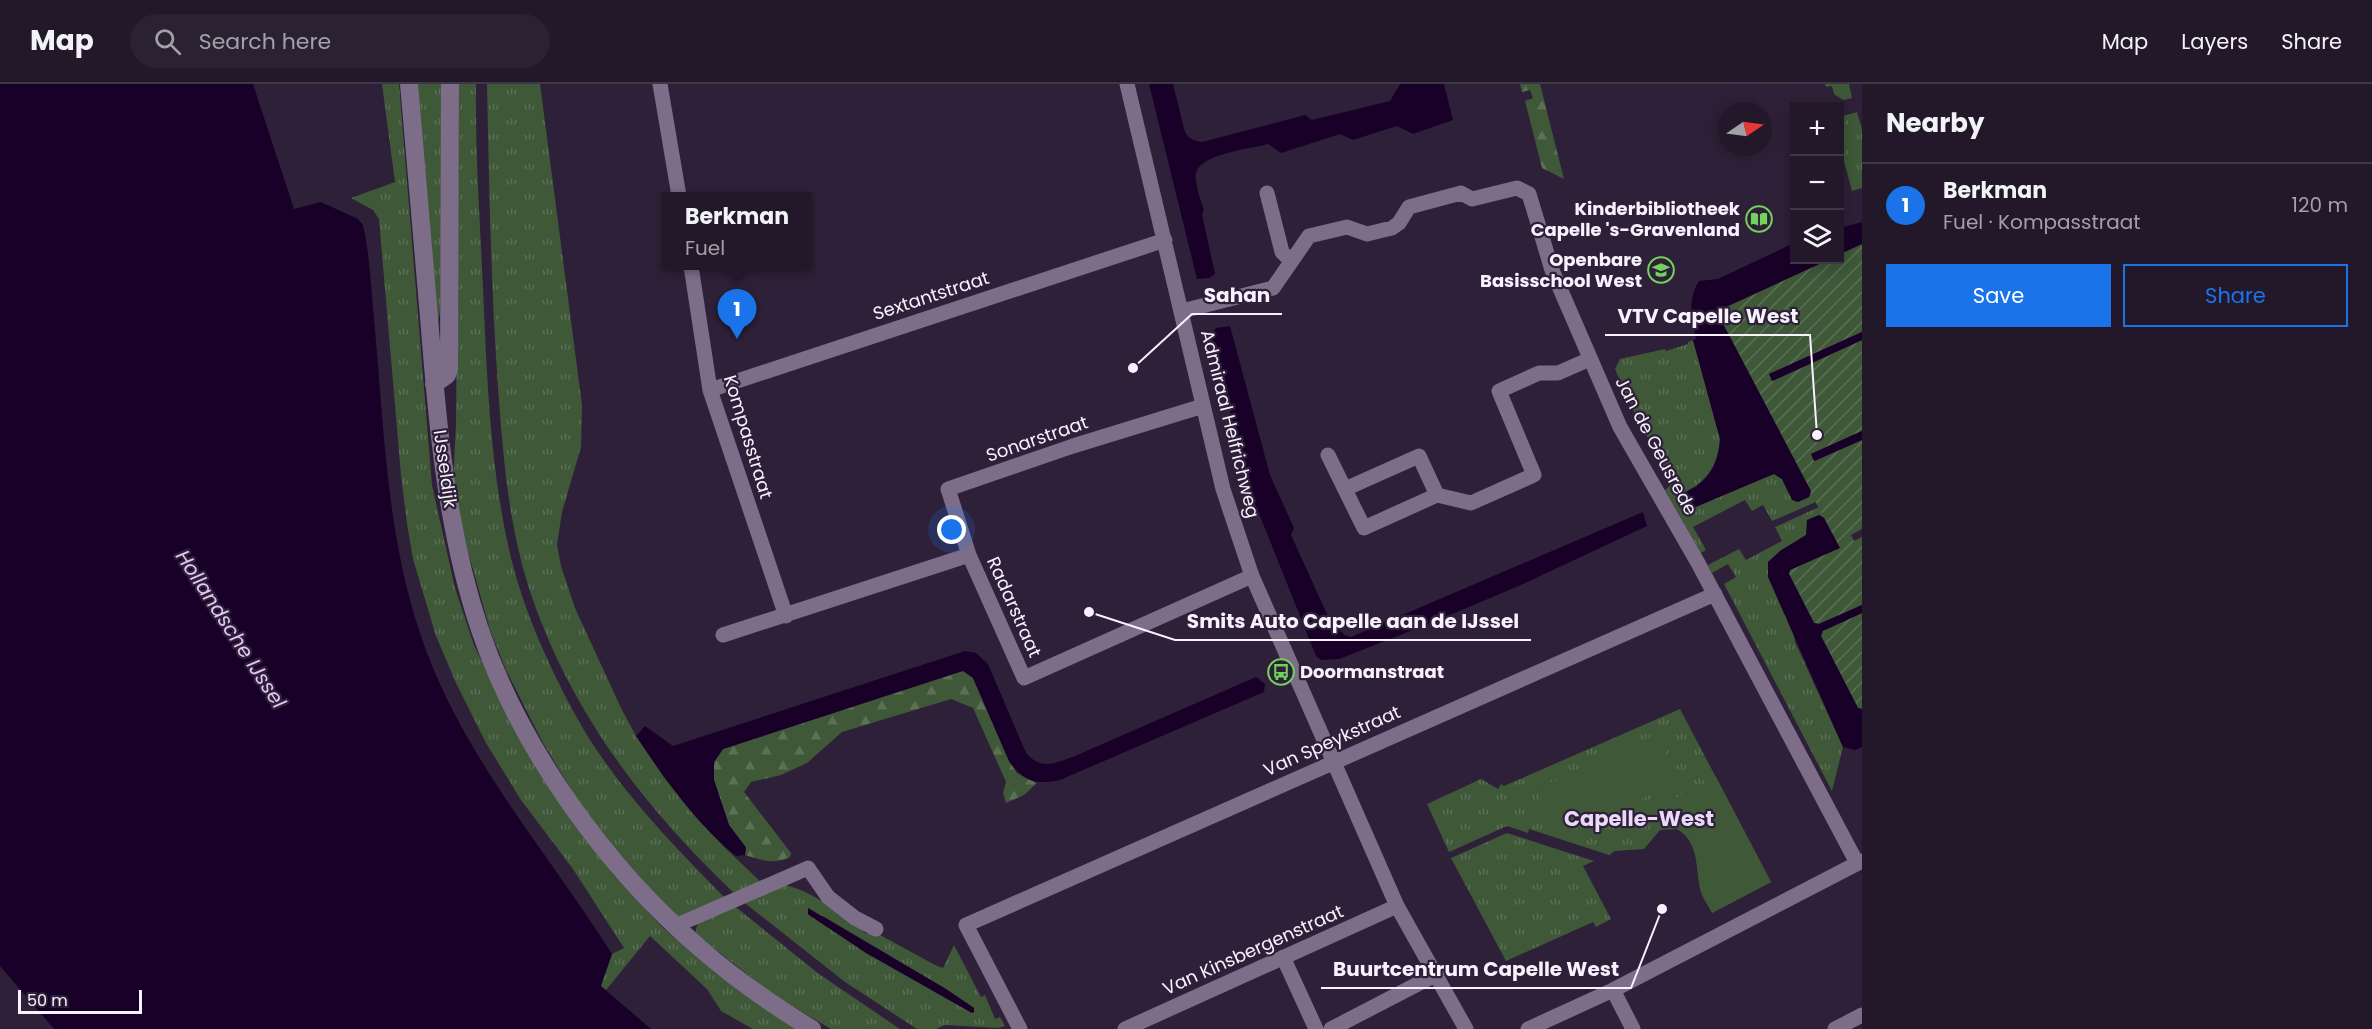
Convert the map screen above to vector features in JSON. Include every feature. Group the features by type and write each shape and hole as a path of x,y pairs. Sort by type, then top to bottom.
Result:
{"street":[{"name":"IJsseldijk","path":"409,84 434,384 451,514 466,584 479,627 502,683 531,740 586,824 628,876 675,926 738,980 812,1029"},
{"path":"434,384 447,375 448,369 450,84"},
{"path":"660,84 678,192"},
{"name":"Admiraal Helfrichweg","path":"1127,84 1223,489 1252,576 1332,762"},
{"name":"Jan de Geusrede","path":"1182,311 1270,290 1277,285 1309,236 1347,227 1367,234 1396,226 1409,207 1414,204 1461,193 1472,199 1517,188 1529,194 1552,270 1620,427 1714,594 1859,862"},
{"path":"1267,193 1282,252 1292,261"},
{"name":"Sextantstraat","path":"710,390 1165,240"},
{"name":"Kompasstraat","path":"692,270 710,390 786,616"},
{"path":"1328,455 1364,528 1437,495 1471,503 1534,475 1499,391 1539,373 1558,373 1590,359"},
{"name":"Sonarstraat","path":"969,555 948,489 1073,446 1203,406"},
{"path":"1345,489 1419,456 1437,495"},
{"path":"723,635 969,555"},
{"name":"Radarstraat","path":"969,555 1024,678 1252,576"},
{"name":"Van Speykstraat","path":"1020,1029 966,925 1714,594"},
{"path":"1332,762 1397,906 1466,1029"},
{"path":"1528,1029 1613,990 1859,862"},
{"path":"675,926 808,868 828,897 855,918 876,929"},
{"name":"Van Kinsbergenstraat","path":"1125,1029 1397,906"},
{"path":"1283,957 1316,1029"},
{"path":"1331,1029 1437,974"},
{"path":"1613,990 1633,1029"},
{"path":"1835,1029 1862,1015"}],"green space":[{"path":"382,84 399,84 432,485 455,588 474,645 503,705 570,816 614,875 661,926 715,973 796,1029 753,1029 721,1011 707,989 650,936 606,990 600,986 612,954 624,948 573,869 521,800 486,743 456,683 436,636 413,559 407,524 379,219 373,210 351,198 395,182"},
{"path":"415,84 443,84 440,312 437,325"},
{"path":"459,84 476,84 477,160 488,390 498,492 511,558 522,597 545,655 587,736 642,810 726,899 682,917 675,915 603,835 580,804 543,743 506,670 490,630 465,541 453,482 456,425"},
{"path":"487,84 540,84 582,405 581,447 562,512 557,545 561,566 575,608 636,736 665,779 722,845 762,883 735,894 669,826 612,753 564,673 544,630 528,585 511,512 504,462 492,274"},
{"path":"1520,84 1540,84 1564,179 1542,168 1525,101 1533,98 1530,90 1522,92"},
{"path":"1825,84 1849,84 1852,98 1843,100 1834,94 1832,86 1826,87"},
{"path":"1857,112 1862,129 1862,188 1852,191 1844,161 1844,116"},
{"path":"1862,244 1862,332 1769,374 1773,381 1862,340 1862,431 1811,454 1815,461 1862,440 1862,529 1851,535 1854,541 1862,537 1862,605 1819,624 1814,623 1789,574 1790,570 1839,547 1720,318 1723,308 1819,264 1844,264 1844,252"},
{"path":"1693,340 1720,439 1717,456 1710,471 1700,483 1685,492 1774,474 1782,479 1793,500 1798,502 1809,497 1811,491 1816,502 1772,521 1763,505 1752,511 1745,500 1693,527 1706,550 1701,553 1665,490 1670,486 1659,467 1661,460 1637,419 1615,369 1620,359 1665,349 1666,351 1688,344"},
{"path":"1819,507 1824,518 1819,515 1806,535 1780,551 1795,642 1843,747 1832,791 1724,584 1736,577 1728,564 1712,573 1708,565 1739,549 1746,560 1782,541 1775,527"},
{"path":"1862,613 1862,709 1858,708 1821,636 1822,631"},
{"path":"963,671 969,673 973,678 1009,761 1017,773 1037,783 1024,795 1006,803 1003,793 1006,782 973,708 951,699 842,732 807,763 781,775 751,782 744,792 791,853 790,857 773,861 745,855 746,847 729,825 714,780 714,762 723,749"},
{"path":"1680,709 1771,882 1712,913 1701,891 1690,841 1677,829 1660,830 1644,849 1615,851 1609,855 1529,829 1528,833 1507,826 1449,852 1427,804 1481,779 1498,789 1501,784 1504,786"},
{"path":"1657,734 1679,782 1558,837 1536,789"},
{"path":"1716,777 1771,882 1712,913 1701,892 1692,844 1688,836 1672,828 1659,806"},
{"path":"1507,833 1594,861 1583,866 1611,919 1596,927 1593,922 1506,961 1451,858"},
{"path":"785,885 796,888 828,905 867,934 871,930 943,968 954,945 981,997 985,995 995,1019 1000,1017 1005,1026 998,1028 945,1025 936,1029 917,1029 845,982 741,900","holes":["808,914 823,916 946,989 974,1008 972,1013 866,952"]},
{"path":"732,904 819,974 900,1029 831,1029 772,994 696,934 696,928 703,919"}],"water":[{"name":"Hollandsche IJssel","path":"0,84 253,84 294,209 321,202 358,219 363,225 370,272 393,517 409,595 420,633 457,719 481,760 612,954 601,986 651,1029 54,1029 0,966"},
{"path":"1149,84 1173,84 1185,132 1192,139 1202,142 1305,115 1312,120 1390,101 1400,84 1444,84 1453,120 1413,134 1397,126 1353,140 1340,134 1281,153 1268,144 1227,153 1206,161 1196,173 1196,182 1204,210 1202,214 1215,274 1209,278 1197,279"},
{"path":"1862,222 1862,244 1844,252 1844,227"},
{"path":"1790,245 1790,264 1819,264 1724,308 1720,318 1811,491 1809,497 1798,502 1792,500 1782,479 1774,474 1691,509 1681,497 1703,482 1717,459 1720,439 1693,340 1696,339 1692,302 1699,281 1718,279"},
{"path":"1230,326 1270,475 1294,528 1291,535 1332,625 1345,635 1351,637 1643,512 1647,526 1521,585 1431,623 1339,659 1321,660 1316,656 1250,491 1211,335 1216,328"},
{"path":"1862,332 1862,340 1772,381 1769,374"},
{"path":"1862,431 1862,440 1814,461 1811,454"},
{"path":"1819,515 1824,518 1840,548 1790,570 1789,574 1814,623 1819,624 1862,605 1862,613 1823,631 1821,636 1858,708 1862,709 1862,747 1855,750 1843,747 1768,577 1768,562 1780,551 1806,535 1807,520"},
{"path":"965,651 976,653 988,664 1026,753 1043,764 1055,763 1075,756 1256,677 1265,684 1264,692 1060,780 1037,782 1025,778 1009,761 973,678 963,671 956,673 723,749 714,762 714,780 729,825 746,848 745,855 736,856 694,815 636,736 645,726 673,746"},
{"path":"808,908 946,989 974,1008 974,1012 972,1013 866,953 808,914"}],"place":[{"name":"Kinderbibliotheek Capelle 's-Gravenland","path":"1759,219"},
{"name":"Openbare Basisschool West","path":"1661,270"},
{"name":"Berkman","path":"737,339"},
{"name":"Sahan","path":"1133,368"},
{"name":"VTV Capelle West","path":"1817,435"},
{"name":"Smits Auto Capelle aan de IJssel","path":"1089,612"},
{"name":"Doormanstraat","path":"1281,672"},
{"name":"Buurtcentrum Capelle West","path":"1662,909"}],"district":[{"name":"Capelle-West","path":"1639,819"}]}
